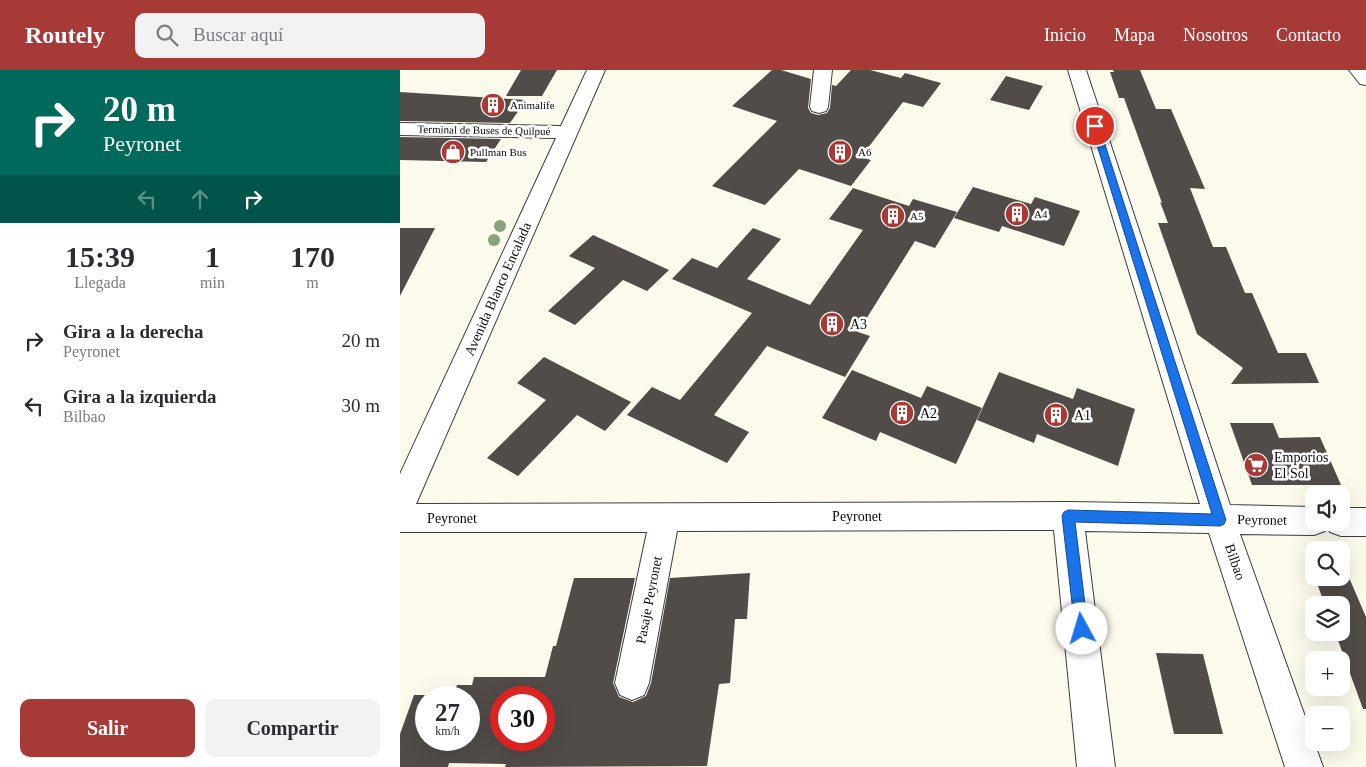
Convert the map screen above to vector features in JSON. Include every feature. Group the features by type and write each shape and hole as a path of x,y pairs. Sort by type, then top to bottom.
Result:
{"street":[{"name":"Avenida Blanco Encalada","path":"400,507 596,70"},
{"path":"819,107 823,70"},
{"name":"Bilbao","path":"1077,70 1220,520 1304,767"},
{"path":"1358,70 1366,80"},
{"name":"Terminal de Buses de Quilpué","path":"400,129 568,132"},
{"name":"Pasaje Peyronet","path":"632,683 665,516"},
{"path":"1068,516 1096,767"},
{"name":"Peyronet","path":"400,518 1068,516 1305,521"},
{"path":"1350,522 1366,522"}],"building":[{"path":"521,70 557,70 542,96 506,96"},
{"path":"772,70 781,70 811,79 808,108 811,113 818,115 827,113 830,108 832,85 836,86 851,70 870,70 901,78 905,73 941,83 923,107 903,102 861,157 871,160 851,186 799,169 765,205 712,186 777,121 732,106"},
{"path":"1113,70 1140,70 1156,109 1171,109 1205,189 1190,188 1213,247 1226,247 1245,293 1252,293 1278,353 1306,353 1319,383 1231,384 1243,368 1197,334 1158,223 1168,223 1160,202 1162,203 1124,98 1119,98 1110,72 1114,72"},
{"path":"1006,76 1043,86 1029,110 990,100"},
{"path":"400,92 526,100 510,123 400,121"},
{"path":"400,137 501,139 486,162 400,160"},
{"name":"A4","path":"973,187 1031,204 1035,197 1080,211 1064,246 1002,226 999,232 954,218"},
{"path":"853,188 909,206 913,199 957,212 935,248 915,241 858,332 870,336 845,377 767,346 714,415 749,432 727,463 627,415 652,387 680,400 752,313 672,279 692,258 717,268 753,228 781,239 747,279 810,305 863,230 829,219"},
{"path":"400,228 435,228 400,296"},
{"path":"593,235 669,270 647,291 623,280 575,325 548,311 595,268 569,256"},
{"path":"544,357 631,402 605,431 577,415 518,476 487,458 546,400 517,383"},
{"name":"A2","path":"852,370 921,398 927,386 982,408 956,464 880,432 876,441 822,418"},
{"name":"A1","path":"999,372 1073,399 1077,388 1135,409 1118,466 1037,434 1034,443 977,420"},
{"path":"1230,423 1273,423 1279,438 1320,437 1341,485 1252,485"},
{"path":"750,573 747,619 735,619 730,683 719,684 707,766 505,767 506,764 449,763 448,767 400,767 400,734 414,695 415,751 480,751 480,686 457,685 472,685 474,677 545,677 553,646 556,646 574,578 635,578 613,683 619,697 633,702 646,696 651,683 670,578"},
{"path":"1350,580 1366,617 1366,709 1363,709 1350,673 1350,651 1342,651 1338,641 1350,641 1350,596 1322,596 1318,586 1350,586"},
{"path":"1156,653 1203,654 1223,734 1174,734"}],"place":[{"name":"Animalife","path":"493,105"},
{"name":"Pullman Bus","path":"453,152"},
{"name":"A6","path":"840,152"},
{"name":"A4","path":"1017,214"},
{"name":"A5","path":"893,216"},
{"name":"A3","path":"832,324"},
{"name":"A2","path":"902,413"},
{"name":"A1","path":"1056,415"},
{"name":"Emporios El Sol","path":"1256,465"}],"route":[{"path":"1082,629 1068,516 1220,520 1095,126"}]}
